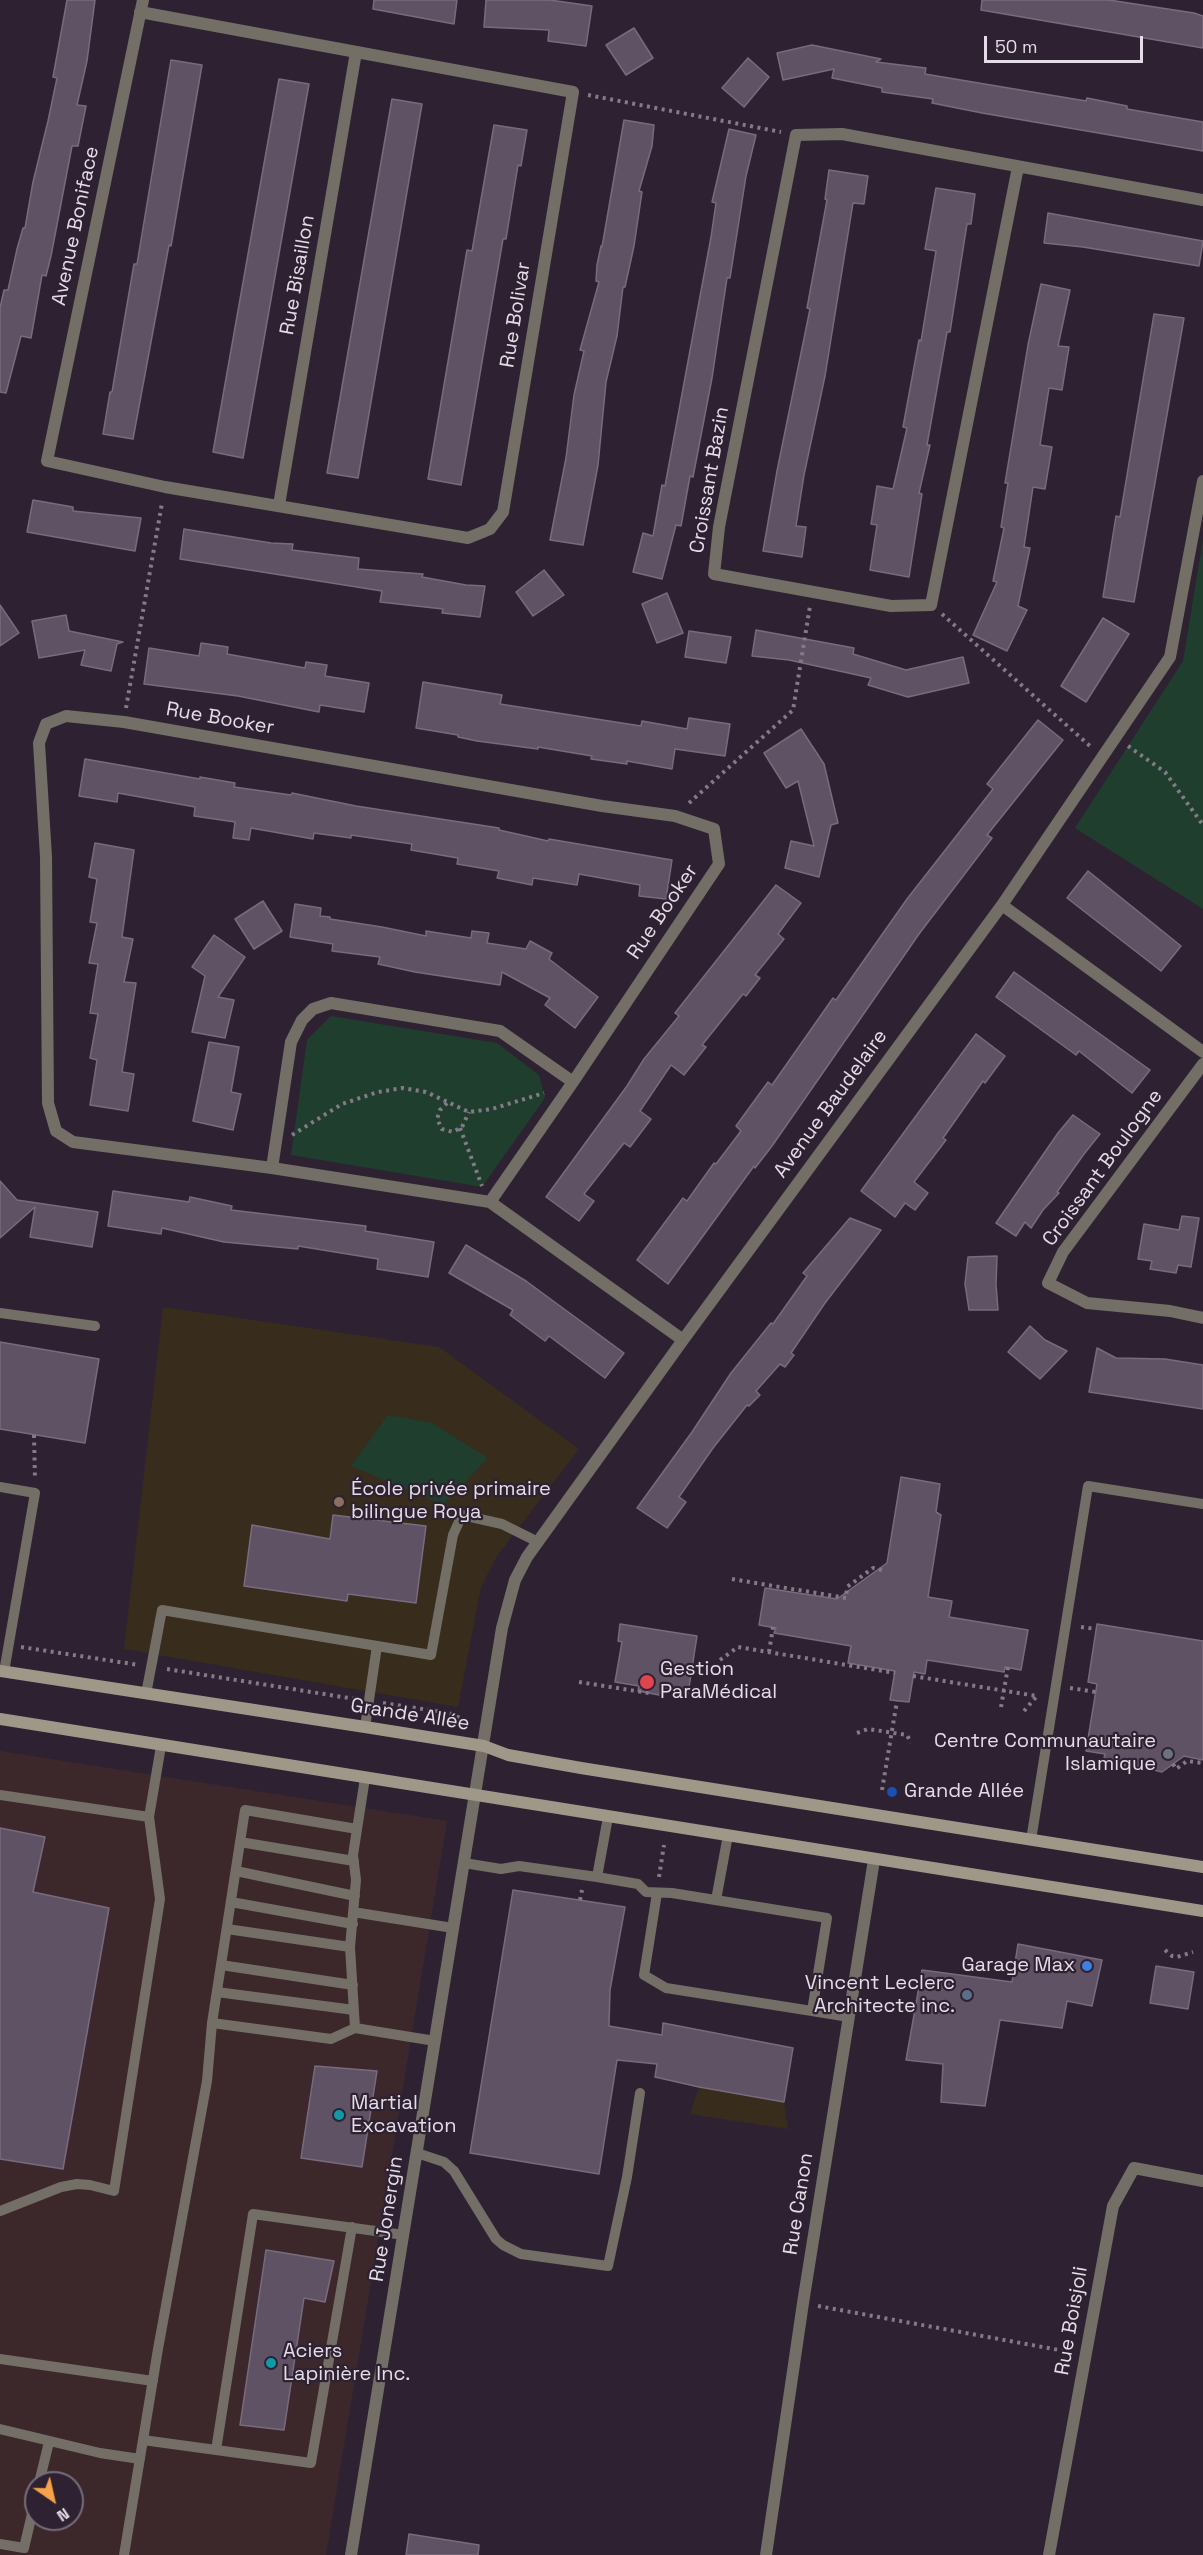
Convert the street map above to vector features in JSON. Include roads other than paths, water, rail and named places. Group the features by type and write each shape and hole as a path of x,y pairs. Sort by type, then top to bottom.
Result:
{"main road":[{"name":"Grande Allée","path":"2,1671 484,1746 518,1757 1203,1867"},
{"path":"0,1719 1203,1911"}],"street":[{"path":"141,6 356,52"},
{"name":"Avenue Boniface","path":"47,461 141,6"},
{"name":"Rue Bolivar","path":"47,461 165,487 279,504 468,538 490,529 503,512 573,92 356,52"},
{"name":"Rue Bisaillon","path":"279,504 356,52"},
{"name":"Croissant Bazin","path":"842,134 1018,167 931,605 891,606 714,574 719,527 796,135 842,134"},
{"path":"1018,167 1203,200"},
{"name":"Avenue Baudelaire","path":"484,1746 507,1605 518,1574 538,1542 1002,905 1170,657 1203,481"},
{"name":"Rue Booker","path":"490,1202 719,864 714,829 675,816 602,806 124,722 66,716 46,724 39,743 46,869 48,1103 56,1131 73,1142 272,1168 490,1202 683,1340"},
{"path":"1002,905 1203,1052"},
{"path":"272,1168 291,1042 302,1020 313,1009 331,1003 500,1031 573,1082"},
{"name":"Croissant Boulogne","path":"1203,1064 1063,1252 1048,1283 1087,1302 1170,1311 1203,1318"},
{"name":"Rue Jonergin","path":"351,2555 484,1746"},
{"name":"Rue Canon","path":"766,2555 802,2303 874,1860"},
{"name":"Rue Boisjoli","path":"1049,2555 1113,2206 1134,2168 1203,2181"}],"lane":[{"path":"0,1313 95,1326"},
{"path":"1031,1840 1088,1486 1203,1504"},
{"path":"0,1487 35,1493 2,1671"},
{"path":"146,1694 162,1610 431,1654 453,1535 462,1515 502,1524 538,1542"},
{"path":"365,1727 377,1646"},
{"path":"0,2211 61,2187 78,2184 114,2191 160,1899 148,1817 161,1746"},
{"path":"356,2028 350,1947 356,1880 354,1861 365,1778"},
{"path":"0,1795 148,1817"},
{"path":"124,2555 207,2080 212,2023 245,1810 357,1829"},
{"path":"597,1877 608,1817"},
{"path":"716,1900 728,1835"},
{"path":"240,1842 354,1861"},
{"path":"464,1863 501,1869 519,1866 597,1877 638,1884 646,1892 716,1900 827,1918 812,2011"},
{"path":"236,1871 355,1896"},
{"path":"657,1893 644,1976 666,1988 849,2018"},
{"path":"231,1902 353,1924"},
{"path":"353,1912 453,1928"},
{"path":"227,1929 350,1947"},
{"path":"221,1965 353,1985"},
{"path":"217,1992 354,2010"},
{"path":"212,2023 331,2039 356,2028 435,2041"},
{"path":"417,2153 444,2162 454,2171 496,2238 503,2245 521,2254 608,2266 627,2177 640,2093"},
{"path":"216,2450 254,2214 404,2235"},
{"path":"143,2440 310,2463 352,2227"},
{"path":"0,2359 153,2381"},
{"path":"0,2429 49,2442 140,2459"},
{"path":"42,2471 49,2442"},
{"path":"0,2544 24,2548 28,2531"}],"place":[{"name":"École privée primaire bilingue Roya","path":"339,1502"},
{"name":"Gestion ParaMédical","path":"647,1682"},
{"name":"Centre Communautaire Islamique","path":"1168,1754"},
{"name":"Grande Allée","path":"892,1792"},
{"name":"Garage Max","path":"1087,1966"},
{"name":"Vincent Leclerc Architecte inc.","path":"967,1995"},
{"name":"Martial Excavation","path":"339,2115"},
{"name":"Aciers Lapinière Inc.","path":"271,2363"}]}
